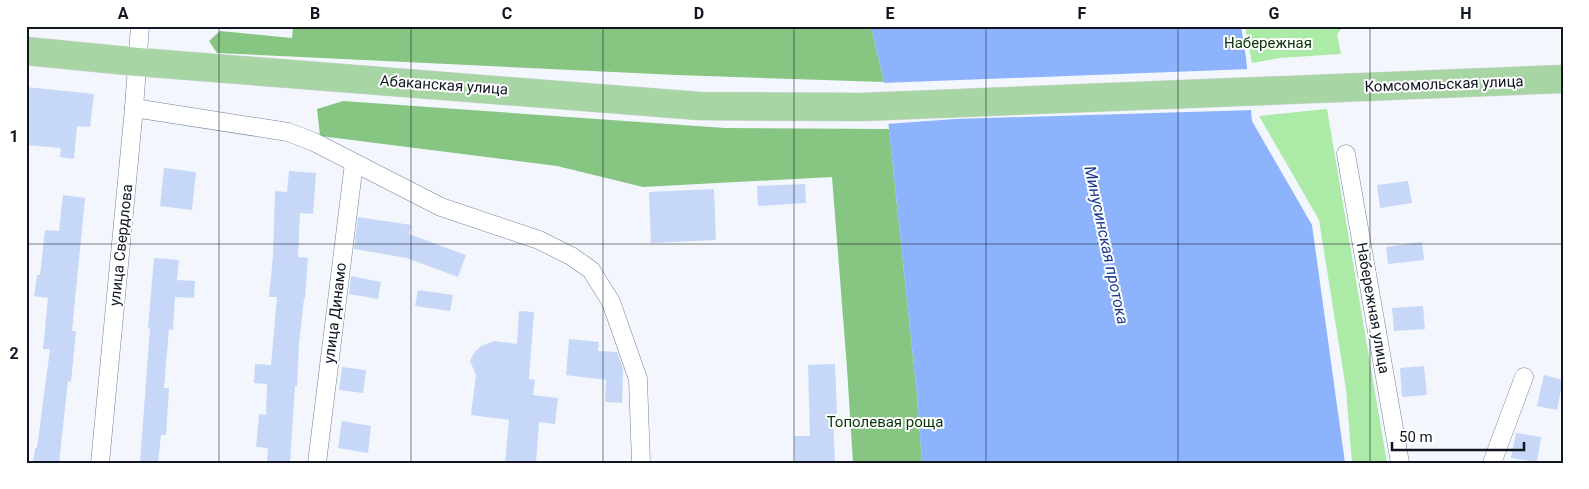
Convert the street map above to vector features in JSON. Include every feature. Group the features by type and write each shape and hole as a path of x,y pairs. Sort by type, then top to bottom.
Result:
{"main road":[{"name":"Абаканская улица","path":"26,51 138,62 700,106 862,107 1325,89"},
{"name":"Комсомольская улица","path":"1325,89 1563,79"}],"street":[{"name":"улица Свердлова","path":"100,463 140,26"},
{"path":"134,108 288,132 314,142 441,208 539,240 571,256 591,270 611,302 638,379 641,463"},
{"name":"Набережная улица","path":"1346,154 1400,463"},
{"name":"улица Динамо","path":"317,463 354,163"},
{"path":"1492,463 1524,377"}],"green space":[{"path":"293,26 344,26 347,28 370,26 871,26 884,82 676,75 217,53 209,41 220,31 292,38"},
{"name":"Набережная","path":"1245,26 1344,26 1337,34 1341,54 1280,58 1252,63"},
{"name":"Тополевая роща","path":"343,101 725,128 889,129 917,395 922,463 853,463 832,177 643,187 557,166 320,136 317,109"},
{"path":"1327,109 1387,463 1352,463 1346,389 1319,220 1259,116"}],"water":[{"name":"Минусинская протока","path":"871,26 1241,26 1252,121 1312,225 1345,463 922,463 917,395 884,82"}],"pier":[{"path":"1250,69 1253,110 955,119 886,124 882,83"}],"building":[{"path":"26,87 94,94 90,127 77,126 74,159 60,157 61,148 26,145"},
{"path":"164,168 196,172 192,210 160,206"},
{"path":"289,171 316,173 313,214 300,213 298,257 308,258 299,344 297,386 295,386 290,463 267,463 268,448 256,447 259,414 266,415 267,384 254,383 255,364 271,365 277,297 269,297 273,256 275,191 287,192"},
{"path":"1408,181 1412,203 1380,208 1377,185"},
{"path":"805,184 806,203 758,206 757,186"},
{"path":"714,189 716,240 651,243 649,192"},
{"path":"63,195 85,198 72,331 76,331 71,382 68,381 59,463 33,463 35,448 37,448 50,349 43,349 48,298 34,296 37,275 40,275 45,230 59,231"},
{"path":"358,217 411,225 409,234 466,255 458,277 407,258 354,249"},
{"path":"1422,242 1424,260 1388,264 1386,247"},
{"path":"154,258 179,260 177,280 195,281 194,298 175,297 173,330 169,329 164,388 169,388 166,435 161,435 158,463 140,463 150,328 148,328"},
{"path":"351,276 381,282 378,299 349,294"},
{"path":"418,290 453,295 450,311 415,306"},
{"path":"1423,306 1425,329 1394,331 1392,308"},
{"path":"519,311 534,312 529,379 535,380 533,395 558,398 555,424 539,422 536,463 505,463 509,420 471,415 476,375 470,361 474,353 481,346 494,341 517,344"},
{"path":"569,339 599,342 598,351 617,352 623,369 622,403 605,402 606,380 566,375"},
{"path":"835,364 837,415 833,415 835,463 795,463 794,436 810,436 808,365"},
{"path":"1424,366 1427,395 1402,397 1400,368"},
{"path":"342,367 366,370 363,393 339,390"},
{"path":"1544,375 1563,380 1557,410 1537,406"},
{"path":"342,421 371,426 368,453 338,448"},
{"path":"1516,433 1541,437 1537,462 1511,458"}]}
